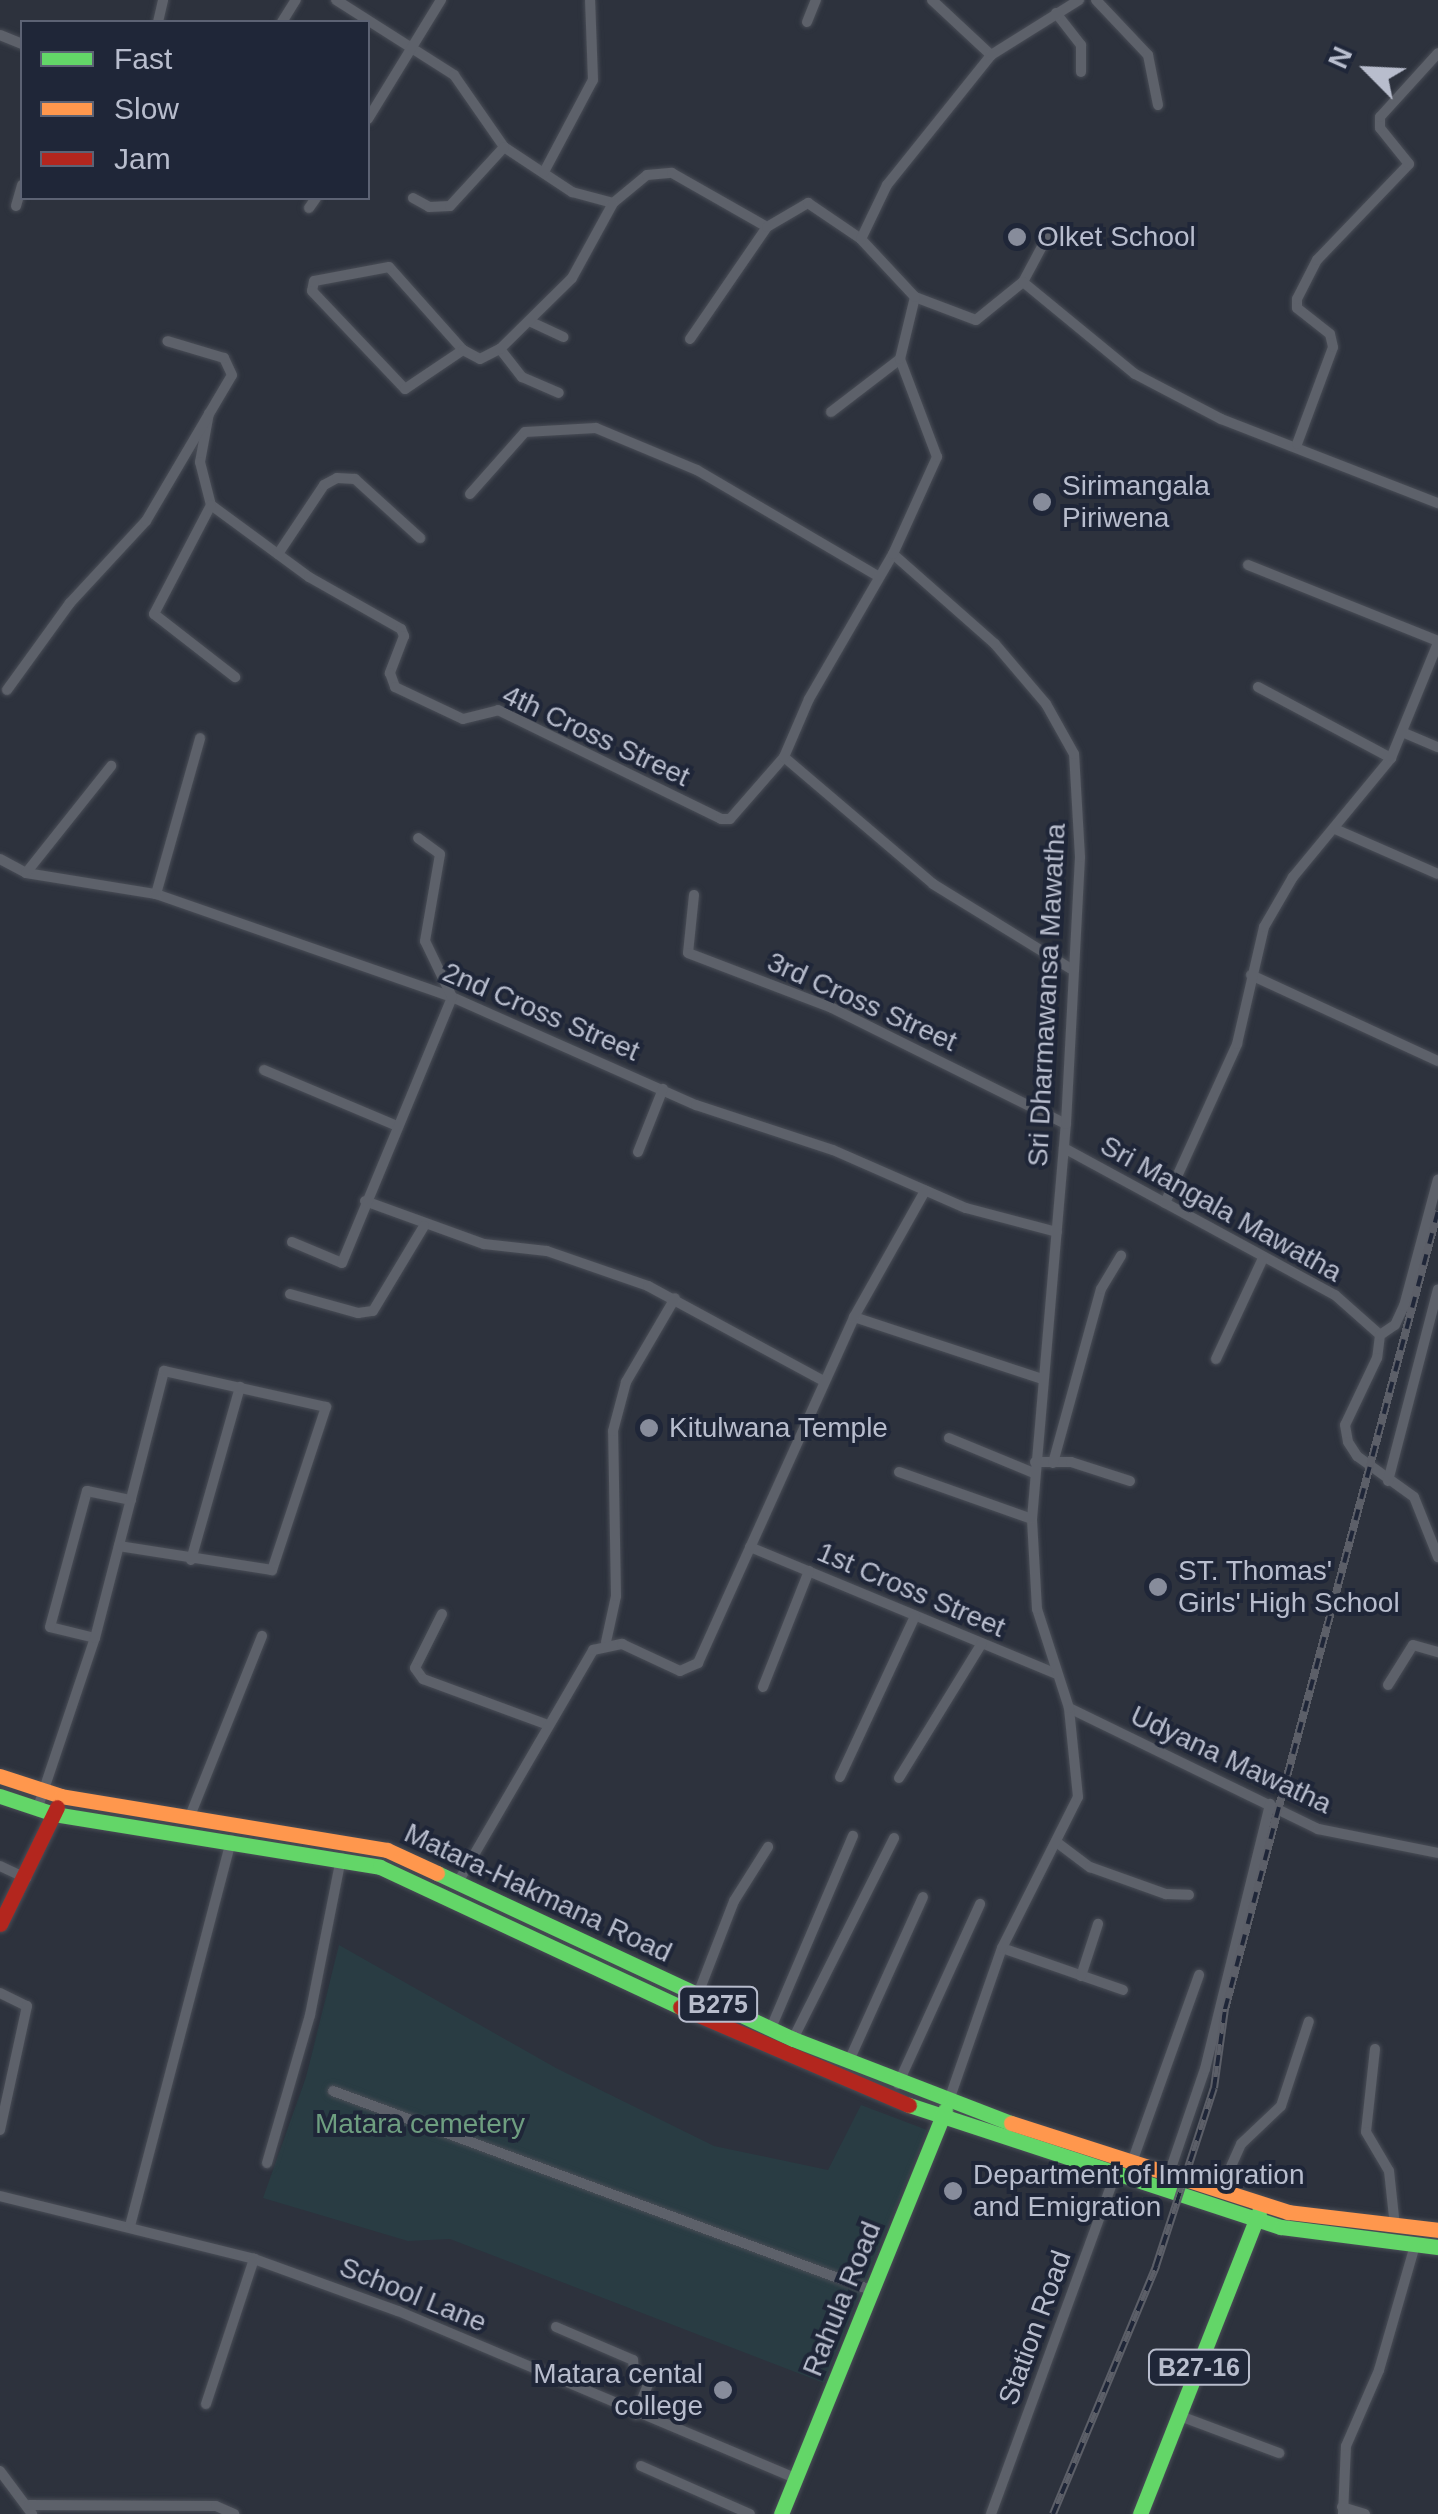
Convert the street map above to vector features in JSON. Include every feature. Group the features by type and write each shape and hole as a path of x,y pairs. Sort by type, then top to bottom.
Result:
{"main road":[{"name":"Matara-Hakmana Road","path":"0,1776 61,1796 386,1850 898,2084 1312,2234 1438,2247"},
{"name":"Matara-Hakmana Road","path":"0,1796 54,1814 342,1856 450,1898 691,2012 942,2119 1220,2191 1259,2212 1438,2230"},
{"path":"0,1924 27,1878 61,1796"},
{"name":"Rahula Road","path":"781,2514 948,2102"},
{"name":"B27-16","path":"1140,2514 1259,2212"}],"street":[{"path":"336,0 368,20"},
{"path":"370,116 441,0"},
{"path":"544,172 594,80 590,0"},
{"path":"807,22 816,0"},
{"path":"932,0 991,55"},
{"path":"1096,0 1148,54 1158,105"},
{"path":"861,239 887,185 991,55 1076,1"},
{"path":"1056,13 1081,45 1081,72"},
{"path":"370,21 454,75 504,147 572,192 614,202"},
{"path":"1297,444 1333,347 1330,334 1297,308 1296,299 1317,260 1409,164 1380,128 1380,117 1438,54"},
{"path":"413,198 430,207 450,206 504,147"},
{"path":"463,350 417,385 395,385 312,291 314,281 389,267 463,350 480,358 500,349 572,278 614,202 647,175 672,173 767,227"},
{"path":"16,206 20,192"},
{"path":"690,339 767,227 808,203 861,239 915,296 976,320 1022,282 1047,237"},
{"path":"1022,282 1135,374 1221,419 1297,444 1438,502"},
{"path":"915,296 900,358 936,457 893,554 876,575 784,757 932,884 1071,969"},
{"path":"529,321 564,337"},
{"path":"7,690 70,603 146,520 232,366 167,341"},
{"path":"500,349 522,377 559,393"},
{"path":"831,412 900,358"},
{"path":"209,412 200,462 211,505 154,614 235,677"},
{"path":"470,494 525,432 596,428 697,470 876,575"},
{"path":"278,554 324,485 338,478 355,478 420,538"},
{"name":"4th Cross Street","path":"211,505 278,554 400,629 404,636 391,682 463,719 482,708 498,710 721,819 730,819 784,757"},
{"name":"Sri Dharmawansa Mawatha","path":"893,554 994,644 1046,704 1074,754 1080,857 1071,969 1066,1124 1039,1378 1032,1519 1037,1609 1069,1708 1078,1797 1059,1844 1002,1948 948,2102"},
{"path":"1165,1203 1237,1044 1252,975 1274,908 1391,758 1438,642 1248,565"},
{"path":"1258,687 1391,758"},
{"path":"1402,732 1438,747"},
{"path":"156,894 200,738"},
{"path":"26,874 112,766"},
{"path":"1334,830 1438,874"},
{"path":"292,1242 342,1262 452,997 425,942 440,854 418,838"},
{"name":"2nd Cross Street","path":"0,859 26,874 156,894 452,997 663,1089 833,1150 925,1191 1057,1232"},
{"name":"3rd Cross Street","path":"694,895 688,953 832,1008 1066,1124"},
{"path":"1252,975 1438,1061"},
{"path":"264,1070 396,1126"},
{"path":"638,1152 663,1089"},
{"name":"Sri Mangala Mawatha","path":"1064,1148 1335,1295 1380,1334"},
{"path":"1438,1179 1404,1306 1395,1325 1380,1334 1377,1358 1345,1426 1357,1456 1414,1497 1438,1558"},
{"path":"606,1642 690,1670 854,1317 925,1191"},
{"path":"365,1200 424,1226 484,1244 547,1252 674,1298 824,1381"},
{"path":"290,1294 348,1311 373,1310 424,1226"},
{"path":"1053,1463 1101,1289 1121,1256"},
{"path":"1216,1359 1264,1258"},
{"path":"1388,1480 1438,1289"},
{"path":"450,1898 593,1650 606,1642 616,1596 613,1431 626,1382 674,1298"},
{"path":"854,1317 1039,1378"},
{"path":"37,1810 95,1638 164,1372 326,1406 272,1570 119,1546"},
{"path":"191,1560 240,1386"},
{"path":"949,1438 1034,1467 1071,1462 1130,1481"},
{"path":"898,1472 1032,1519"},
{"path":"95,1638 50,1627 88,1491 131,1500"},
{"name":"1st Cross Street","path":"750,1547 1056,1674"},
{"path":"763,1687 809,1572"},
{"path":"442,1614 415,1668 422,1680 548,1725"},
{"path":"840,1777 915,1616"},
{"path":"190,1816 262,1636"},
{"path":"899,1778 982,1644"},
{"path":"1388,1685 1412,1645 1438,1652"},
{"name":"Udyana Mawatha","path":"1069,1708 1318,1829 1438,1853"},
{"path":"1168,2176 1205,2069 1270,1804"},
{"path":"771,2028 853,1836"},
{"path":"794,2039 894,1838"},
{"path":"130,2226 232,1839"},
{"path":"1059,1844 1090,1867 1166,1894 1189,1895"},
{"path":"691,2012 734,1901 768,1848"},
{"path":"267,2163 310,2015 342,1856"},
{"path":"0,1866 27,1878"},
{"path":"848,2063 922,1897"},
{"path":"898,2084 980,1904"},
{"path":"1082,1976 1098,1924"},
{"path":"1002,1948 1123,1990"},
{"name":"Station Road","path":"991,2514 1198,1976"},
{"path":"0,1993 28,2006 0,2130"},
{"path":"1220,2191 1241,2144 1280,2106 1309,2021"},
{"path":"1375,2050 1366,2132 1389,2172 1395,2227"},
{"path":"333,2091 872,2291"},
{"name":"School Lane","path":"0,2196 254,2260 398,2310 636,2414 795,2478"},
{"path":"1365,2514 1342,2511 1346,2446 1379,2370 1415,2246"},
{"path":"206,2404 254,2260"},
{"path":"556,2327 633,2360 634,2370 649,2382 636,2414"},
{"path":"1180,2416 1279,2453"},
{"path":"641,2466 750,2514"},
{"path":"0,2472 31,2509 216,2506 234,2514"}],"green space":[{"name":"Matara cemetery","path":"339,1945 556,2068 714,2146 828,2170 861,2105 927,2130 824,2383 450,2239 408,2241 263,2198 306,2077"}],"railway":[{"path":"1053,2514 1156,2266 1214,2088 1225,2009 1438,1211"}],"traffic: fast":[{"path":"0,1796 54,1814 380,1867 680,2007"},
{"path":"437,1873 793,2039 1011,2123"},
{"path":"909,2105 1281,2227 1438,2247"},
{"path":"781,2514 945,2110"},
{"path":"1140,2514 1259,2212"}],"traffic: slow":[{"path":"0,1776 61,1796 387,1850 437,1873"},
{"path":"1011,2123 1288,2212 1438,2230"}],"traffic: jam":[{"path":"0,1924 57,1807"},
{"path":"680,2007 909,2105"}],"place":[{"name":"Olket School","path":"1017,237"},
{"name":"Sirimangala Piriwena","path":"1042,502"},
{"name":"Kitulwana Temple","path":"649,1428"},
{"name":"ST. Thomas' Girls' High School","path":"1158,1587"},
{"name":"Department of Immigration and Emigration","path":"953,2191"},
{"name":"Matara cental college","path":"723,2390"}]}
